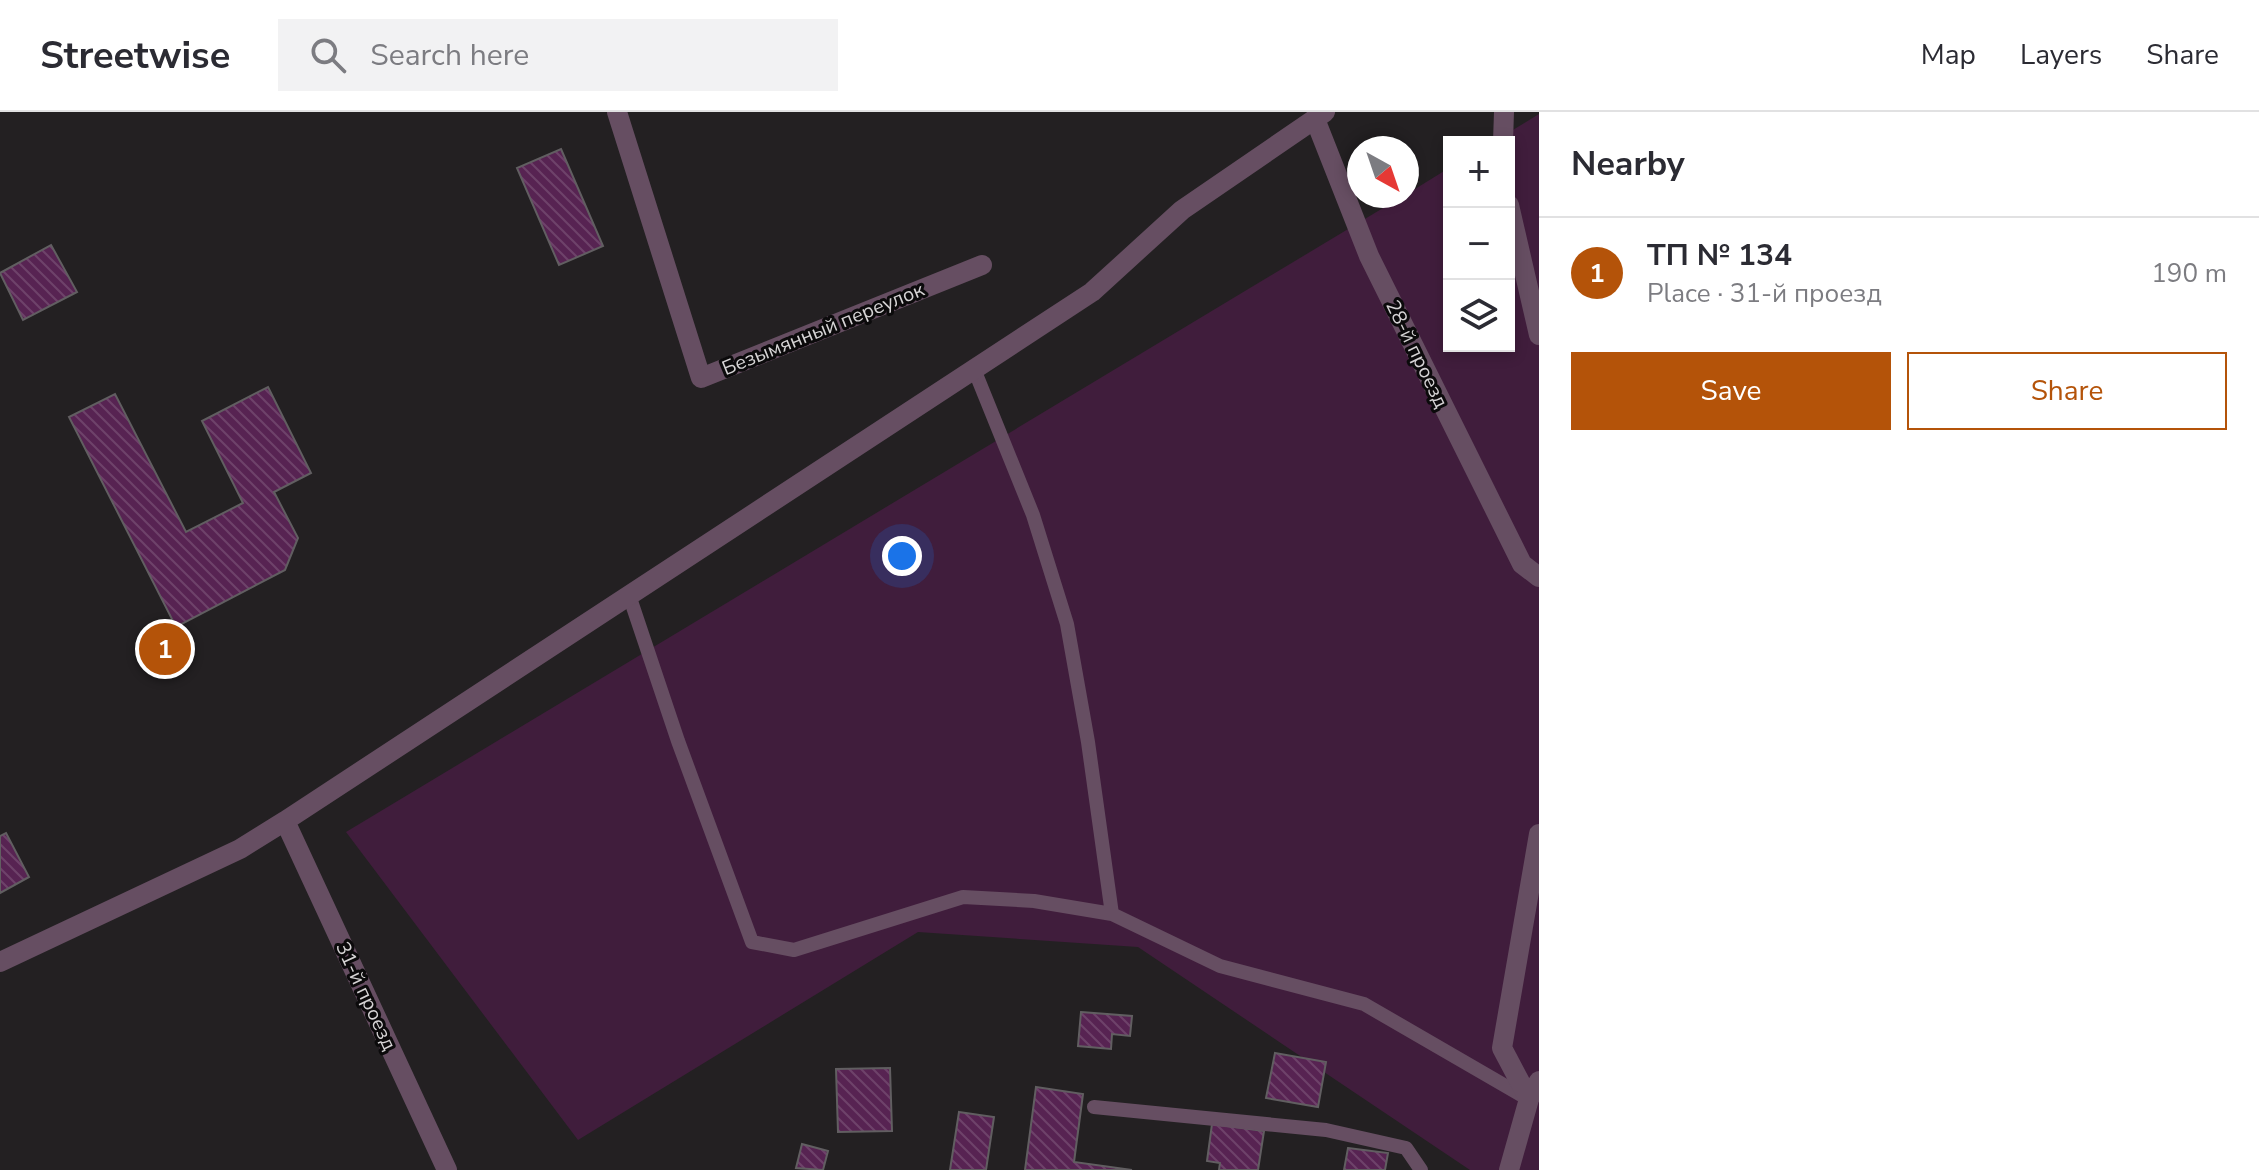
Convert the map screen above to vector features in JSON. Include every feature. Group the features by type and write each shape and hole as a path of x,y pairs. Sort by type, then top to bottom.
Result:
{"street":[{"name":"Безымянный переулок","path":"617,112 701,378 982,265"},
{"path":"1503,136 1504,112"},
{"path":"0,962 240,849 285,821 1092,292 1182,210 1320,116"},
{"name":"28-й проезд","path":"1320,116 1369,256 1396,313 1522,564 1539,577"},
{"path":"1510,208 1539,335"},
{"name":"31-й проезд","path":"285,821 447,1170"},
{"path":"1509,1170 1534,1090 1502,1048 1539,834"}],"lane":[{"path":"974,369 1033,515 1067,624 1088,742 1112,914"},
{"path":"629,595 678,741 752,942 794,950 963,897 1034,901 1112,914 1220,966 1364,1004 1534,1090"},
{"path":"1094,1107 1326,1130 1406,1148 1421,1170"}],"shaded area":[{"path":"1539,114 1539,1170 1470,1170 1138,947 918,932 578,1140 346,832 1383,208 1419,208 1419,187 1443,172 1443,352 1515,352 1515,136 1503,136"}],"building":[{"path":"561,149 603,246 559,265 517,168"},
{"path":"51,245 77,292 23,320 0,273"},
{"path":"268,387 311,473 274,492 298,538 285,570 176,627 69,417 115,394 186,532 243,503 202,421"},
{"path":"172,632 182,654 159,665 148,643"},
{"path":"6,833 29,877 0,893 0,836"},
{"path":"1081,1012 1132,1016 1130,1036 1112,1034 1111,1049 1078,1046"},
{"path":"1275,1053 1326,1062 1318,1107 1266,1098"},
{"path":"890,1068 892,1131 838,1132 836,1069"},
{"path":"1036,1087 1083,1094 1074,1162 1132,1170 1025,1170"},
{"path":"959,1112 994,1117 986,1170 950,1170"},
{"path":"1212,1124 1264,1131 1258,1170 1219,1170 1220,1163 1207,1161"},
{"path":"802,1144 828,1151 823,1170 796,1168"},
{"path":"1348,1148 1388,1153 1385,1170 1344,1170"}],"place":[{"name":"ТП № 134","path":"165,649"}]}
